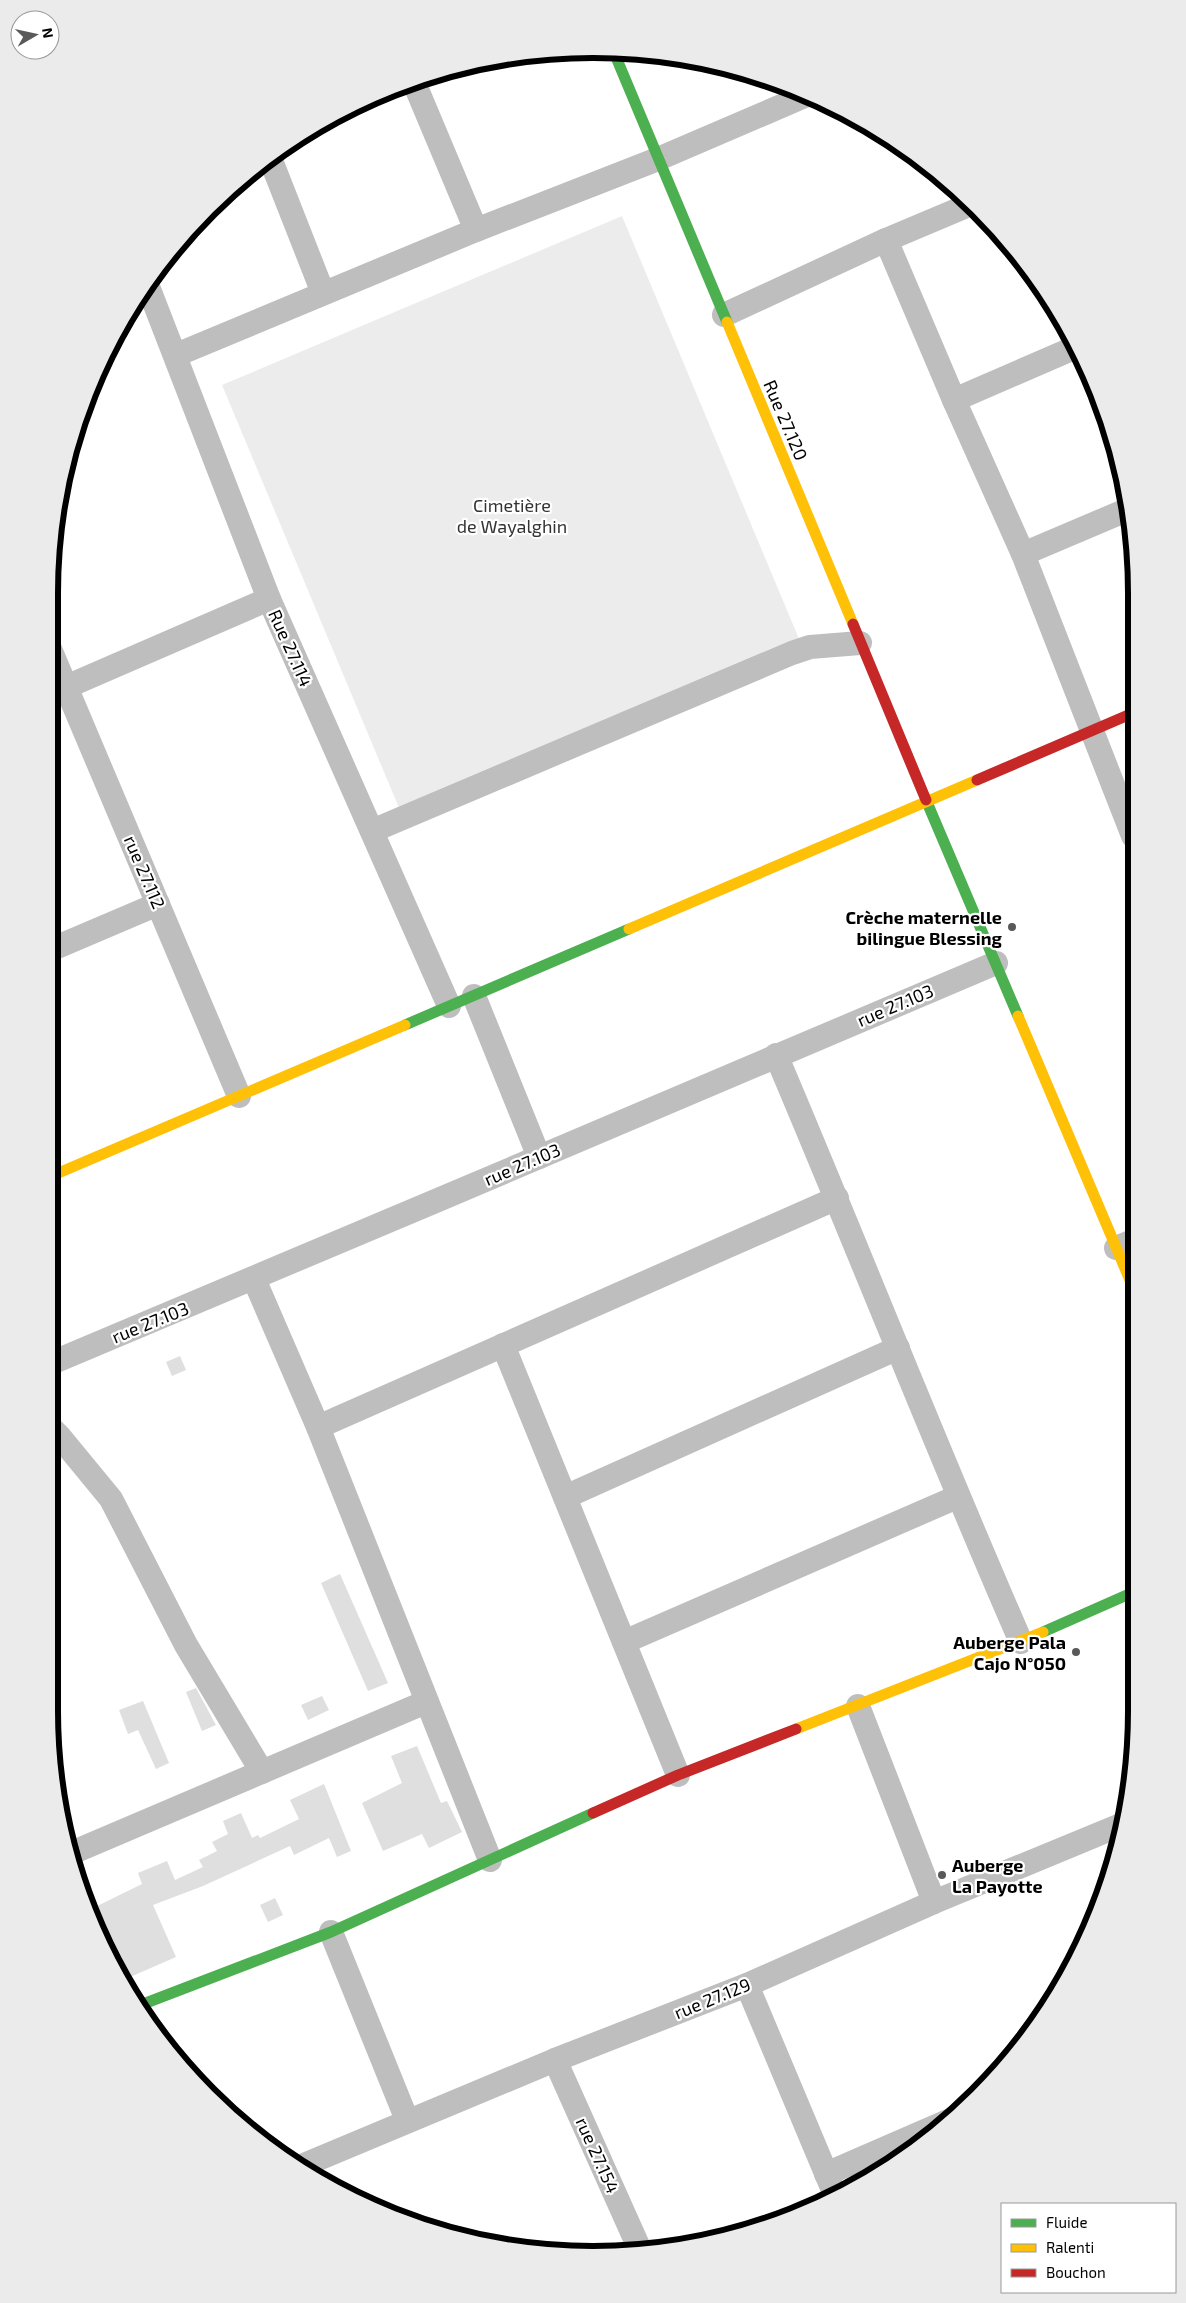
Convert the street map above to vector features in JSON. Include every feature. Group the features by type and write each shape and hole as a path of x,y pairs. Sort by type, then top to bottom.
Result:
{"street":[{"name":"Rue 27.120","path":"617,59 927,802 996,963 1125,1244 1128,1258"},
{"path":"416,88 476,230"},
{"path":"176,355 476,230 658,159 799,98"},
{"path":"272,164 323,293"},
{"path":"724,315 886,240 965,207"},
{"path":"886,240 954,400 1023,554 1128,821"},
{"name":"Rue 27.114","path":"150,292 269,599 449,1006"},
{"path":"954,400 1070,350"},
{"path":"1023,554 1122,512"},
{"path":"66,687 269,599"},
{"path":"372,831 792,653 810,647 860,643"},
{"name":"rue 27.112","path":"58,668 239,1096"},
{"path":"58,1173 1128,715"},
{"path":"58,947 158,904"},
{"name":"rue 27.103","path":"58,1360 254,1279 776,1055 996,963"},
{"path":"474,996 539,1157"},
{"path":"776,1055 837,1198 957,1497 1021,1642"},
{"path":"318,1427 837,1198"},
{"path":"254,1279 318,1427 490,1860"},
{"path":"503,1345 678,1775"},
{"path":"565,1498 898,1348"},
{"path":"58,1435 111,1499 186,1645 262,1772"},
{"path":"624,1642 957,1497"},
{"path":"145,2003 331,1932 678,1775 1021,1642 1128,1595"},
{"path":"77,1851 426,1702"},
{"path":"858,1706 934,1902"},
{"name":"rue 27.129","path":"308,2163 407,2120 747,1985 934,1902 1115,1827"},
{"path":"331,1932 407,2120"},
{"path":"747,1985 832,2189"},
{"name":"rue 27.154","path":"555,2060 635,2243"},
{"path":"826,2174 923,2132"}],"green space":[{"name":"Cimetière de Wayalghin","path":"622,216 802,646 402,815 222,385"}],"building":[{"path":"180,1356 186,1370 172,1376 166,1362"},
{"path":"340,1574 388,1683 368,1691 321,1583"},
{"path":"196,1688 216,1725 202,1731 186,1692"},
{"path":"322,1696 329,1710 308,1720 301,1705"},
{"path":"143,1701 169,1763 156,1769 138,1730 128,1734 119,1710"},
{"path":"417,1746 441,1803 447,1801 462,1832 429,1848 422,1834 383,1851 362,1803 402,1783 391,1756"},
{"path":"324,1784 351,1851 337,1857 329,1838 294,1855 290,1846 203,1886 153,1905 176,1957 129,1978 95,1907 142,1884 138,1873 167,1861 175,1880 203,1867 199,1860 217,1851 212,1842 228,1834 223,1821 241,1813 252,1838 258,1835 260,1838 299,1819 290,1800"},
{"path":"275,1898 283,1915 268,1922 260,1905"}],"traffic: fast":[{"path":"617,59 727,322"},
{"path":"926,800 1018,1016"},
{"path":"405,1025 629,929"},
{"path":"1043,1632 1128,1595"},
{"path":"145,2003 331,1932 593,1813"}],"traffic: slow":[{"path":"727,322 853,624"},
{"path":"629,929 977,780"},
{"path":"1018,1016 1128,1275"},
{"path":"58,1173 405,1025"},
{"path":"796,1729 1043,1632"}],"traffic: jam":[{"path":"853,624 926,800"},
{"path":"977,780 1128,715"},
{"path":"593,1813 678,1775 796,1729"}],"place":[{"name":"Crèche maternelle bilingue Blessing","path":"1012,927"},
{"name":"Auberge Pala Cajo N°050","path":"1076,1652"},
{"name":"Auberge La Payotte","path":"942,1875"}]}
